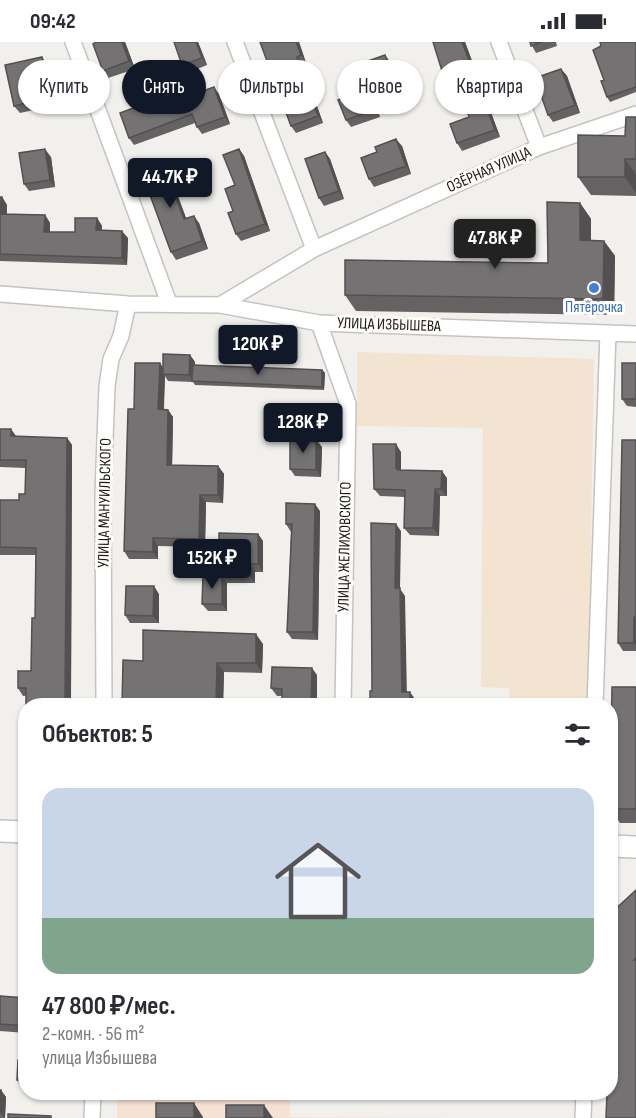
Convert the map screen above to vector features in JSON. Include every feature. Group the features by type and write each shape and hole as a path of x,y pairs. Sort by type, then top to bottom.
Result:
{"main road":[{"path":"0,831 18,832"},
{"path":"618,846 636,847"}],"street":[{"path":"73,42 170,303"},
{"path":"235,42 314,249"},
{"path":"499,42 539,147"},
{"name":"ОЗЁРНАЯ УЛИЦА","path":"220,305 314,249 539,147 636,114"},
{"name":"УЛИЦА ИЗБЫШЕВА","path":"0,294 128,304 220,305 319,323 636,334"},
{"name":"УЛИЦА МАНУИЛЬСКОГО","path":"104,698 104,494 107,386 111,359 121,336 128,304"},
{"name":"УЛИЦА ЖЕЛИХОВСКОГО","path":"319,323 348,404 343,698"},
{"path":"595,698 608,333"},
{"path":"92,1118 93,1100"},
{"path":"583,1118 584,1100"}],"shaded area":[{"path":"357,352 594,359 588,698 510,698 509,688 481,687 483,428 357,426"},
{"path":"117,1100 290,1100 290,1117 454,1118 117,1118"}],"building":[{"path":"122,42 129,60 122,60 122,64 110,68 110,60 99,60 93,44"},
{"path":"174,42 196,42 202,58 180,60"},
{"path":"260,42 296,42 301,55 297,57 298,60 267,60"},
{"path":"433,42 462,42 469,60 439,60"},
{"path":"530,42 542,42 531,46"},
{"path":"600,42 636,42 636,87 607,97 601,81 604,80 593,50 601,46"},
{"path":"385,55 387,60 371,60"},
{"path":"18,62 18,105 14,106 5,65"},
{"path":"561,69 575,105 548,115 544,104 544,75"},
{"path":"214,87 218,98 218,114 224,114 225,117 197,127 192,114 206,114 206,90"},
{"path":"120,113 122,114 192,114 129,138"},
{"path":"287,114 317,114 318,116 291,126"},
{"path":"344,114 363,114 346,120"},
{"path":"468,114 489,114 495,130 457,143 450,124 469,117"},
{"path":"626,117 636,117 636,159 625,159 625,177 578,177 578,135 625,136"},
{"path":"396,139 406,166 369,179 361,158 377,152 375,147"},
{"path":"45,149 50,180 24,184 19,153"},
{"path":"239,149 265,224 236,234 228,213 233,211 225,189 235,185 223,155"},
{"path":"325,152 339,191 319,198 305,159"},
{"path":"162,160 184,219 194,216 202,241 171,252 140,168"},
{"path":"0,197 2,197 1,214 45,215 44,232 75,232 75,218 97,218 96,230 122,231 122,258 0,254"},
{"path":"547,202 580,203 580,240 604,241 603,299 345,295 345,260 548,263"},
{"path":"163,354 190,355 189,375 163,374"},
{"path":"135,363 160,363 158,409 168,410 167,465 218,466 218,495 200,495 199,539 153,538 153,552 124,551 128,409 134,409"},
{"path":"622,363 636,363 636,399 622,399"},
{"path":"193,365 322,370 322,387 192,381"},
{"path":"0,429 11,429 11,436 67,438 65,698 26,698 26,688 18,688 18,671 31,671 32,618 35,618 36,548 0,547 0,500 19,500 19,494 25,494 26,460 0,460"},
{"path":"290,439 316,439 316,470 290,469"},
{"path":"622,440 636,440 634,643 618,643"},
{"path":"373,444 396,444 396,468 398,470 442,471 441,489 435,489 433,528 404,528 405,490 374,489"},
{"path":"286,503 315,504 313,632 287,632 292,524 286,524"},
{"path":"371,523 396,524 395,588 400,588 402,692 410,692 410,698 370,698 370,691 372,691"},
{"path":"219,533 258,534 258,564 250,564 250,576 219,575"},
{"path":"203,576 222,576 222,604 202,604"},
{"path":"126,586 154,586 153,616 125,615"},
{"path":"143,630 256,634 256,663 217,663 216,698 122,698 123,660 143,661"},
{"path":"272,667 312,668 311,698 282,698 282,689 271,688"},
{"path":"612,687 636,687 636,809 618,809 618,698 612,698"},
{"path":"636,890 636,958 634,960 636,960 636,1118 606,1118 607,1100 618,1100 618,907"},
{"path":"0,996 18,997 18,1025 0,1024"},
{"path":"156,1103 194,1103 194,1118 156,1118"},
{"path":"226,1105 264,1105 264,1118 226,1118"},
{"path":"8,1114 51,1116 51,1118 8,1118"}],"place":[{"name":"Пятёрочка","path":"594,288"}]}
